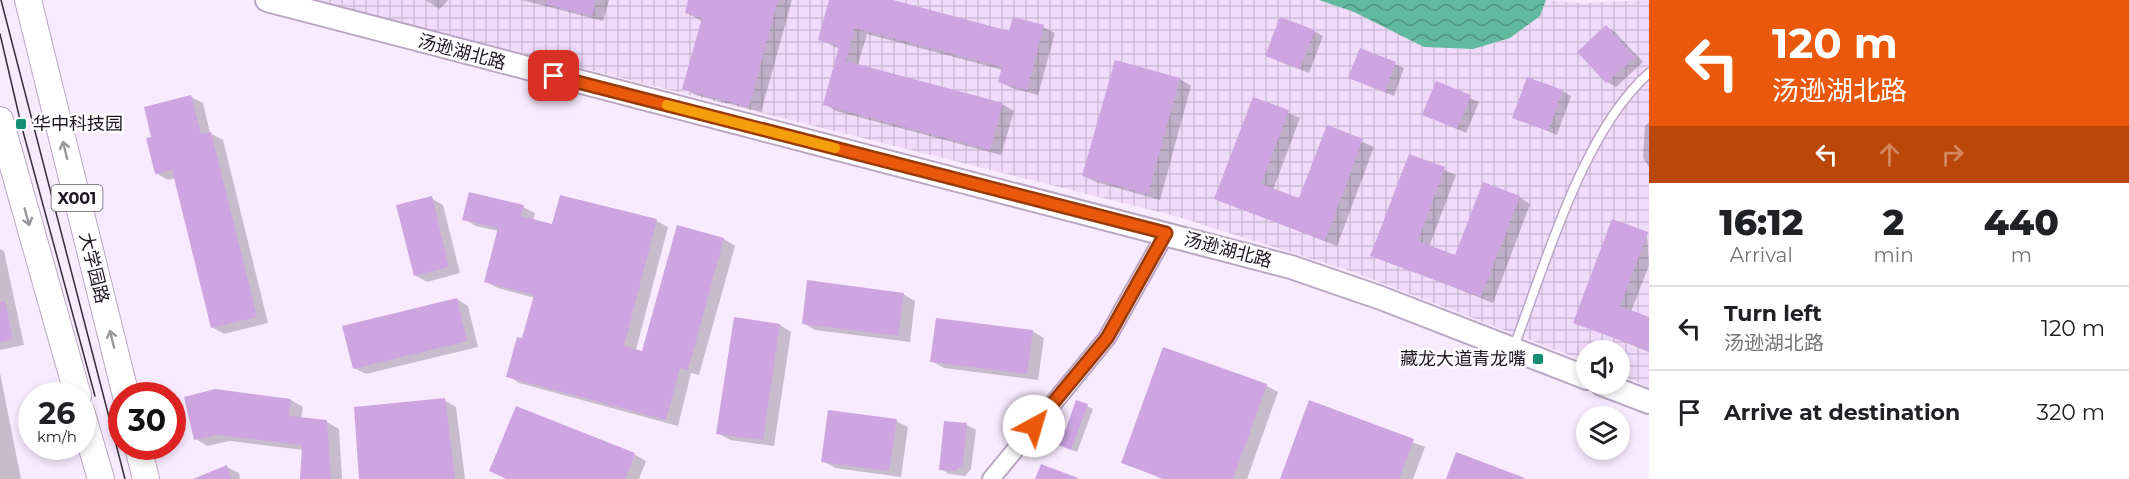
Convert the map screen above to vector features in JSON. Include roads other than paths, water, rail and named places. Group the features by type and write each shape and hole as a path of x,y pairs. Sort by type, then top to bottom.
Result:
{"main road":[{"name":"大学园路","path":"28,0 123,382"},
{"name":"汤逊湖北路","path":"267,0 1291,267 1381,298 1576,374"},
{"name":"X001","path":"0,120 74,382"},
{"path":"1628,394 1649,402"},
{"path":"95,460 101,479"},
{"path":"141,460 146,479"}],"street":[{"path":"991,479 1107,338 1166,233"}],"lane":[{"path":"1513,349 1577,182 1609,118 1649,73"}],"water":[{"path":"1319,0 1546,0 1540,16 1510,38 1473,49 1424,47 1354,12"}],"tram line":[{"path":"1,0 125,479"},
{"path":"0,34 21,124 91,382"}],"place":[{"name":"华中科技园","path":"21,124"},
{"name":"藏龙大道青龙嘴","path":"1538,359"}]}
